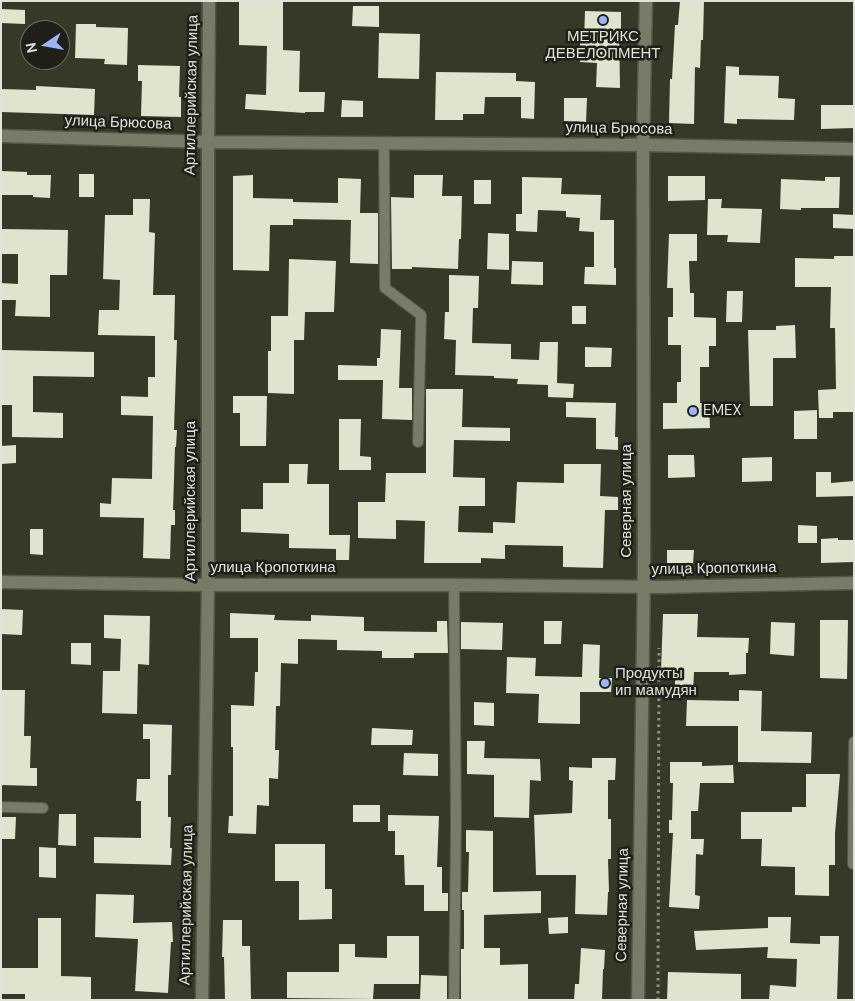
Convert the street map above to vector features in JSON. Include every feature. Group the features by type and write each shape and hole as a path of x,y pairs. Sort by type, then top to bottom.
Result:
{"street":[{"name":"Артиллерийская улица","path":"202,1000 208,585 209,1"},
{"name":"Северная улица","path":"638,1000 643,587 643,145 646,1"},
{"name":"улица Брюсова","path":"1,136 208,142 643,145 854,149"},
{"name":"улица Кропоткина","path":"1,582 643,587 854,583"}],"lane":[{"path":"384,144 385,288 421,315 418,442"},
{"path":"454,585 456,824 454,1000"},
{"path":"853,864 854,742"},
{"path":"1,807 43,808"}],"path":[{"path":"658,1000 659,694"}],"building":[{"path":"239,1 283,1 283,50 300,51 299,92 325,92 324,112 305,113 245,109 246,94 266,95 267,46 239,45"},
{"path":"680,1 704,1 700,68 695,67 694,124 669,123 670,79 672,79 675,25 678,25"},
{"path":"353,6 379,6 379,27 352,26"},
{"path":"1,9 25,10 25,20 20,20 20,24 1,23"},
{"path":"585,11 621,12 621,30 619,29 620,88 596,87 597,63 580,62 580,40 584,40"},
{"path":"76,24 96,24 96,27 128,28 127,65 104,64 105,59 75,58"},
{"path":"379,33 420,34 419,79 378,78"},
{"path":"138,65 180,66 179,97 181,97 181,117 141,116 142,81 138,81"},
{"path":"726,66 739,67 739,75 779,76 778,98 795,99 794,120 737,119 737,124 724,123"},
{"path":"436,72 516,73 516,81 535,82 534,119 521,118 521,97 485,97 484,114 463,114 463,120 435,120"},
{"path":"36,86 95,89 94,115 1,112 1,89 36,90"},
{"path":"564,98 587,98 586,122 564,121"},
{"path":"342,100 363,101 363,117 341,117"},
{"path":"821,105 854,105 854,128 821,129"},
{"path":"1,171 27,172 27,175 51,175 50,198 33,197 33,195 1,195"},
{"path":"79,174 94,174 94,197 79,197"},
{"path":"253,175 253,198 293,199 293,202 338,203 338,178 361,179 360,213 378,213 378,264 350,263 351,220 293,219 293,225 270,225 269,271 233,270 233,176"},
{"path":"414,175 443,175 442,196 462,196 458,269 412,267 412,269 392,269 391,197 414,198"},
{"path":"668,176 705,176 705,200 668,201"},
{"path":"522,177 562,178 561,194 601,195 600,220 614,220 616,285 584,284 585,267 594,267 594,232 579,231 580,218 566,217 566,211 538,210 537,232 516,231 516,214 522,214"},
{"path":"825,177 840,177 839,208 780,209 781,179 825,181"},
{"path":"474,180 491,180 491,204 474,204"},
{"path":"133,199 150,199 149,232 155,233 153,295 175,295 174,340 177,340 174,430 177,430 173,510 175,510 175,525 171,525 170,559 143,558 144,518 100,517 100,503 111,504 112,478 152,479 153,416 121,415 121,396 148,397 148,377 155,377 155,336 98,335 99,310 119,310 120,280 103,279 105,215 133,215"},
{"path":"708,199 722,199 721,208 762,209 760,243 727,242 728,235 707,235"},
{"path":"833,214 854,215 854,229 833,228"},
{"path":"1,229 68,230 67,275 50,275 50,317 15,316 16,300 1,300 1,283 18,284 18,254 1,254"},
{"path":"488,233 509,234 509,270 487,269"},
{"path":"669,234 697,234 697,261 689,261 690,293 694,293 694,317 716,318 716,346 709,346 709,367 700,367 700,403 709,403 710,428 663,429 663,403 677,403 677,382 681,382 681,345 668,345 668,317 673,317 673,288 667,288"},
{"path":"834,256 854,256 854,412 833,412 833,418 819,418 818,390 836,389 835,328 830,328 831,287 795,287 795,258 834,259"},
{"path":"289,259 336,261 334,312 305,312 304,340 294,340 294,394 268,393 268,351 271,351 271,316 288,316"},
{"path":"512,261 543,262 543,285 511,284"},
{"path":"449,275 479,276 478,308 473,308 472,343 511,344 511,359 539,360 540,342 558,342 557,383 574,384 573,398 548,397 548,385 517,384 518,379 455,375 456,340 444,339 445,312 449,312"},
{"path":"727,291 743,291 742,322 726,322"},
{"path":"572,306 586,306 586,324 572,324"},
{"path":"795,325 796,358 773,358 773,406 750,406 748,330 776,330 776,326"},
{"path":"381,329 401,330 399,388 412,388 412,420 382,419 383,380 338,380 338,365 377,366 377,358 380,358"},
{"path":"585,347 612,348 611,367 585,367"},
{"path":"1,350 94,352 94,377 33,376 33,412 63,413 63,438 12,437 12,405 1,405"},
{"path":"426,389 463,389 462,427 510,428 510,441 454,440 453,477 485,478 485,506 459,506 458,532 493,533 493,522 515,523 517,482 564,483 564,464 601,464 600,496 618,497 618,510 605,510 603,568 563,567 563,546 505,545 505,559 481,558 481,563 424,563 425,521 396,520 396,539 358,538 358,502 385,502 386,473 426,473"},
{"path":"233,396 267,396 266,446 240,446 240,413 233,413"},
{"path":"566,402 616,403 615,437 618,437 618,450 596,449 596,418 566,417"},
{"path":"817,410 817,439 794,439 794,411"},
{"path":"339,419 361,419 360,456 371,457 371,470 339,470"},
{"path":"16,445 16,463 1,464 1,446"},
{"path":"668,455 694,455 695,477 668,478"},
{"path":"772,457 772,481 742,482 742,458"},
{"path":"289,464 308,464 307,484 329,484 329,535 350,535 349,560 336,560 336,549 289,548 289,534 241,532 241,509 263,509 263,483 289,483"},
{"path":"816,472 831,472 831,483 854,481 854,496 816,497"},
{"path":"798,525 817,526 817,543 798,543"},
{"path":"30,529 43,529 43,555 30,554"},
{"path":"838,538 838,540 854,540 854,562 821,563 821,539"},
{"path":"667,550 694,550 693,563 667,563"},
{"path":"1,609 23,610 22,635 1,634"},
{"path":"230,613 275,615 274,620 311,621 311,615 364,617 364,631 437,632 437,621 447,621 448,653 414,653 414,658 382,658 382,651 337,650 337,640 298,639 298,664 281,663 280,706 276,706 275,750 279,750 278,779 269,778 269,806 257,805 256,834 228,833 229,816 233,816 231,705 254,706 255,672 258,672 258,638 230,638"},
{"path":"663,614 698,614 697,637 749,638 748,653 746,653 746,674 729,675 729,672 694,672 693,692 675,692 675,671 661,671"},
{"path":"104,615 150,616 149,665 138,664 137,714 102,713 103,671 120,671 121,639 104,638"},
{"path":"820,620 848,620 847,679 820,678"},
{"path":"544,621 562,621 561,644 544,644"},
{"path":"461,622 503,623 502,650 461,649"},
{"path":"771,622 795,623 794,656 770,654"},
{"path":"71,643 91,643 91,665 71,664"},
{"path":"583,644 600,645 599,678 612,678 611,692 580,692 580,724 538,723 539,694 506,693 507,657 536,658 535,676 582,677"},
{"path":"1,690 25,690 24,736 31,736 30,768 37,768 37,786 1,785"},
{"path":"739,690 762,691 761,731 812,732 811,763 738,762 738,726 686,726 687,700 739,701"},
{"path":"474,702 494,703 494,726 474,725"},
{"path":"143,724 172,725 171,775 168,775 168,817 171,817 171,865 94,863 94,837 141,838 141,801 136,801 137,779 150,779 150,739 143,739"},
{"path":"372,728 413,730 412,745 371,745"},
{"path":"467,741 485,741 484,758 540,759 541,781 530,780 529,818 494,817 494,775 467,774"},
{"path":"404,753 438,754 438,776 403,775"},
{"path":"592,758 616,758 615,780 608,780 608,819 611,819 611,859 608,859 609,892 607,915 575,914 576,875 536,875 534,815 572,813 573,781 569,780 569,767 592,768"},
{"path":"670,762 702,762 702,766 733,765 734,783 700,783 698,811 691,811 691,839 704,839 703,855 696,854 695,895 700,896 699,909 669,907 673,833 669,833 669,820 672,820 673,783 670,783"},
{"path":"806,774 840,774 835,833 835,865 829,865 829,896 795,895 795,867 761,866 762,839 741,839 741,812 792,812 792,807 806,807"},
{"path":"353,805 380,805 380,822 353,822"},
{"path":"59,814 76,814 76,846 58,845"},
{"path":"388,815 439,816 437,867 442,867 442,893 448,893 448,911 424,911 424,885 405,885 404,855 395,855 395,831 388,831"},
{"path":"1,817 16,817 15,839 1,839"},
{"path":"466,830 493,831 493,892 541,891 541,913 484,915 484,948 500,948 500,965 528,964 528,1000 461,1000 461,949 464,949 462,892 468,892 469,852 466,852"},
{"path":"275,844 325,844 325,889 332,889 332,919 299,920 299,881 275,881"},
{"path":"39,847 56,848 56,878 39,877"},
{"path":"96,894 134,895 133,923 172,922 173,942 171,942 168,993 135,991 138,939 95,937"},
{"path":"568,917 568,933 549,934 548,918"},
{"path":"768,917 791,917 790,943 820,944 820,936 839,936 837,1000 769,1000 770,985 796,987 797,959 767,958 768,947 696,950 694,931 768,928"},
{"path":"38,918 61,918 61,976 91,977 91,1000 25,999 25,994 1,994 1,968 38,968"},
{"path":"223,920 242,920 242,946 250,946 251,1000 225,1000 224,957 222,957"},
{"path":"387,936 419,936 419,984 374,984 373,999 287,998 287,972 339,972 339,944 355,944 355,957 387,958"},
{"path":"581,948 605,950 602,1000 574,1000 575,984 579,984"},
{"path":"668,972 741,974 741,1000 667,1000"},
{"path":"421,975 447,976 447,1000 420,1000"}],"place":[{"name":"МЕТРИКС ДЕВЕЛОПМЕНТ","path":"603,20"},
{"name":"EMEX","path":"693,411"},
{"name":"Продукты ип мамудян","path":"605,683"}]}
